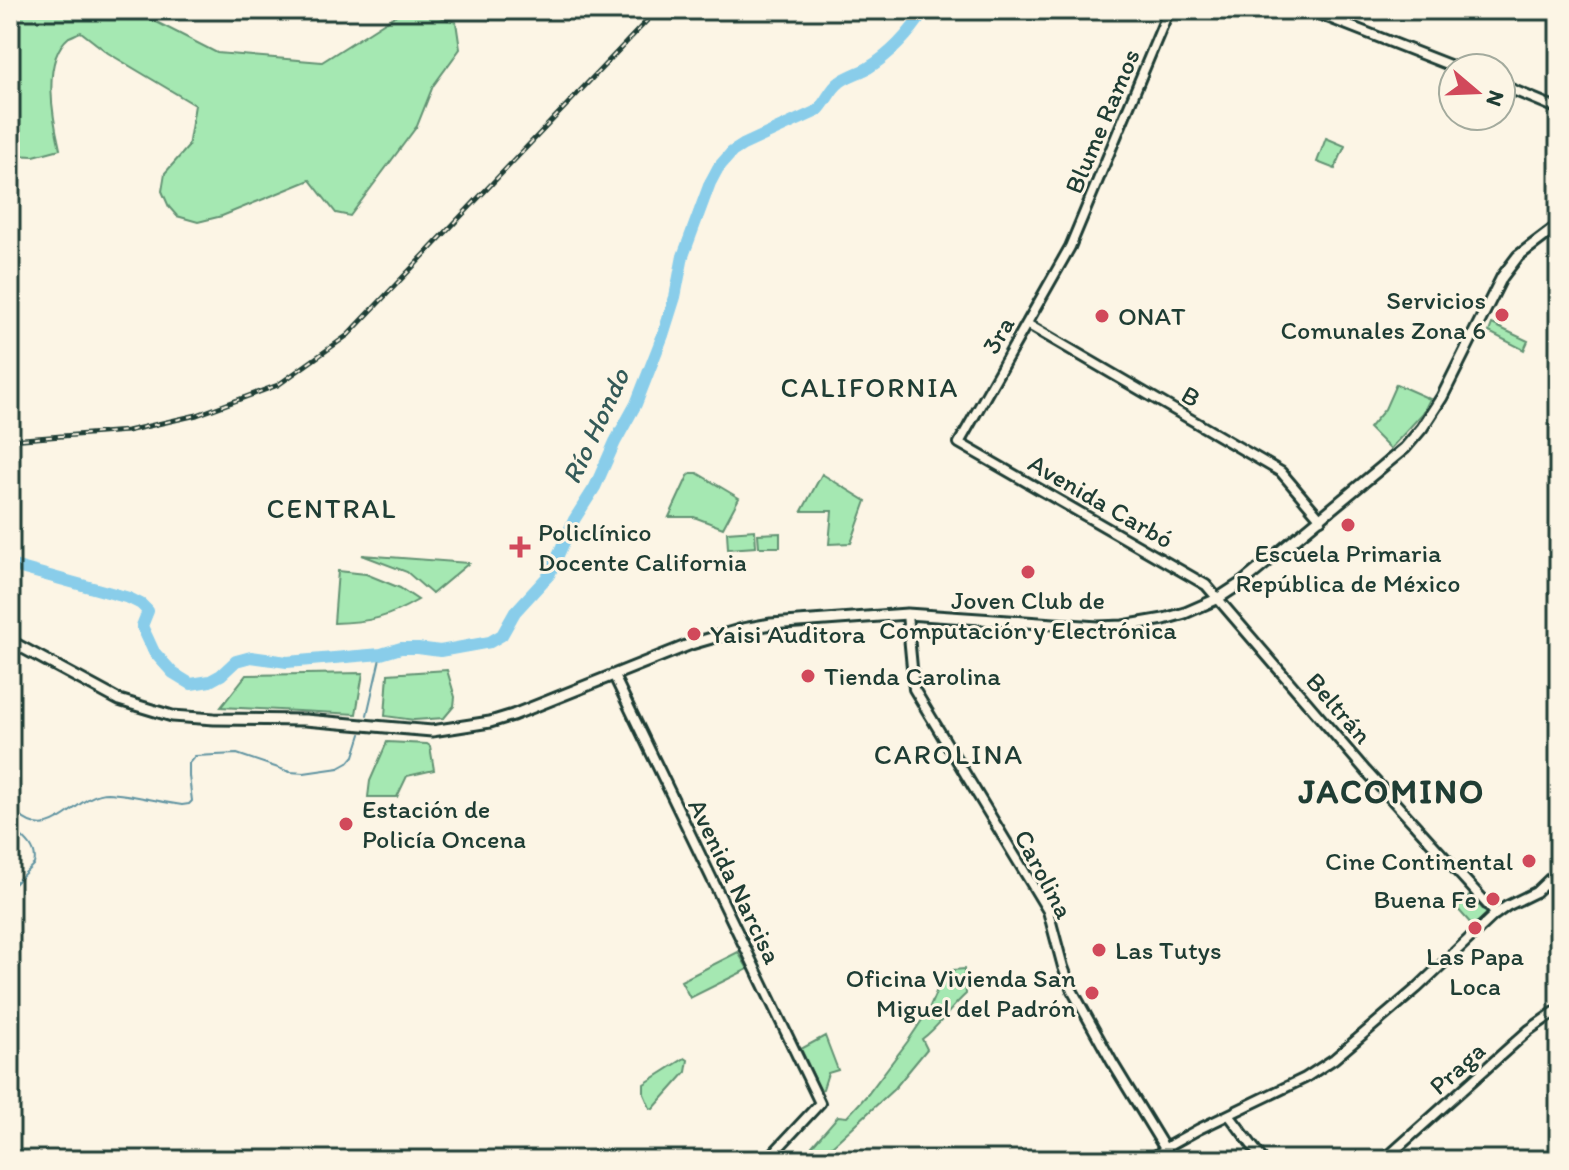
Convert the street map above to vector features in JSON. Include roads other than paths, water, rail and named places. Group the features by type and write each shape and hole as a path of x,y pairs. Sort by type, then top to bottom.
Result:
{"main road":[{"path":"10,641 119,700 172,716 305,720 432,731 490,722 691,644 743,629 792,621 907,614 1123,626 1185,613 1217,599 1243,582 1405,448 1442,397 1502,277 1518,256 1559,225"}],"street":[{"name":"Blume Ramos","path":"1070,247 1169,10"},
{"path":"1309,10 1437,60"},
{"path":"1517,92 1559,109"},
{"name":"3ra","path":"959,443 1070,247"},
{"name":"B","path":"1027,324 1281,472 1321,519"},
{"name":"Avenida Carbó","path":"959,443 1195,578 1206,585 1217,599"},
{"name":"Beltrán","path":"1217,599 1366,771 1496,914"},
{"name":"Carolina","path":"907,614 914,689 1048,911 1072,990 1165,1149"},
{"name":"Avenida Narcisa","path":"614,676 820,1103 767,1160"},
{"path":"1150,1160 1199,1129 1305,1078 1334,1059 1417,988 1496,914 1536,892 1559,870"},
{"name":"Praga","path":"1384,1160 1529,1030 1559,1009"},
{"path":"1229,1115 1263,1160"}],"waterway":[{"name":"Río Hondo","path":"10,565 141,604 148,611 142,626 154,652 173,673 191,684 210,681 236,661 251,657 287,662 381,654 401,648 440,651 490,642 502,635 515,612 549,575 574,520 595,487 636,404 663,335 683,256 718,168 743,145 817,111 840,82 868,68 892,50 925,10"},
{"path":"367,715 381,654"},
{"path":"10,815 19,815 43,825 54,822 96,795 108,793 189,804 192,801 189,763 195,756 237,754 290,772 304,773 339,768 348,763 354,756 361,734"},
{"path":"10,826 28,843 35,858 34,864 10,888"}],"railway":[{"path":"10,440 127,431 197,415 278,385 348,335 657,10"}],"place":[{"name":"Servicios Comunales Zona 6","path":"1502,315"},
{"name":"ONAT","path":"1102,316"},
{"name":"Escuela Primaria República de México","path":"1348,525"},
{"name":"Policlínico Docente California","path":"520,547"},
{"name":"Joven Club de Computación y Electrónica","path":"1028,572"},
{"name":"Yaisi Auditora","path":"694,634"},
{"name":"Tienda Carolina","path":"808,676"},
{"name":"Estación de Policía Oncena","path":"346,824"},
{"name":"Cine Continental","path":"1529,861"},
{"name":"Buena Fe","path":"1493,899"},
{"name":"Las Papa Loca","path":"1475,928"},
{"name":"Las Tutys","path":"1099,950"},
{"name":"Oficina Vivienda San Miguel del Padrón","path":"1092,993"}],"district":[{"name":"CALIFORNIA","path":"870,387"},
{"name":"CENTRAL","path":"332,508"},
{"name":"CAROLINA","path":"949,754"},
{"name":"JACOMINO","path":"1392,791"}]}
